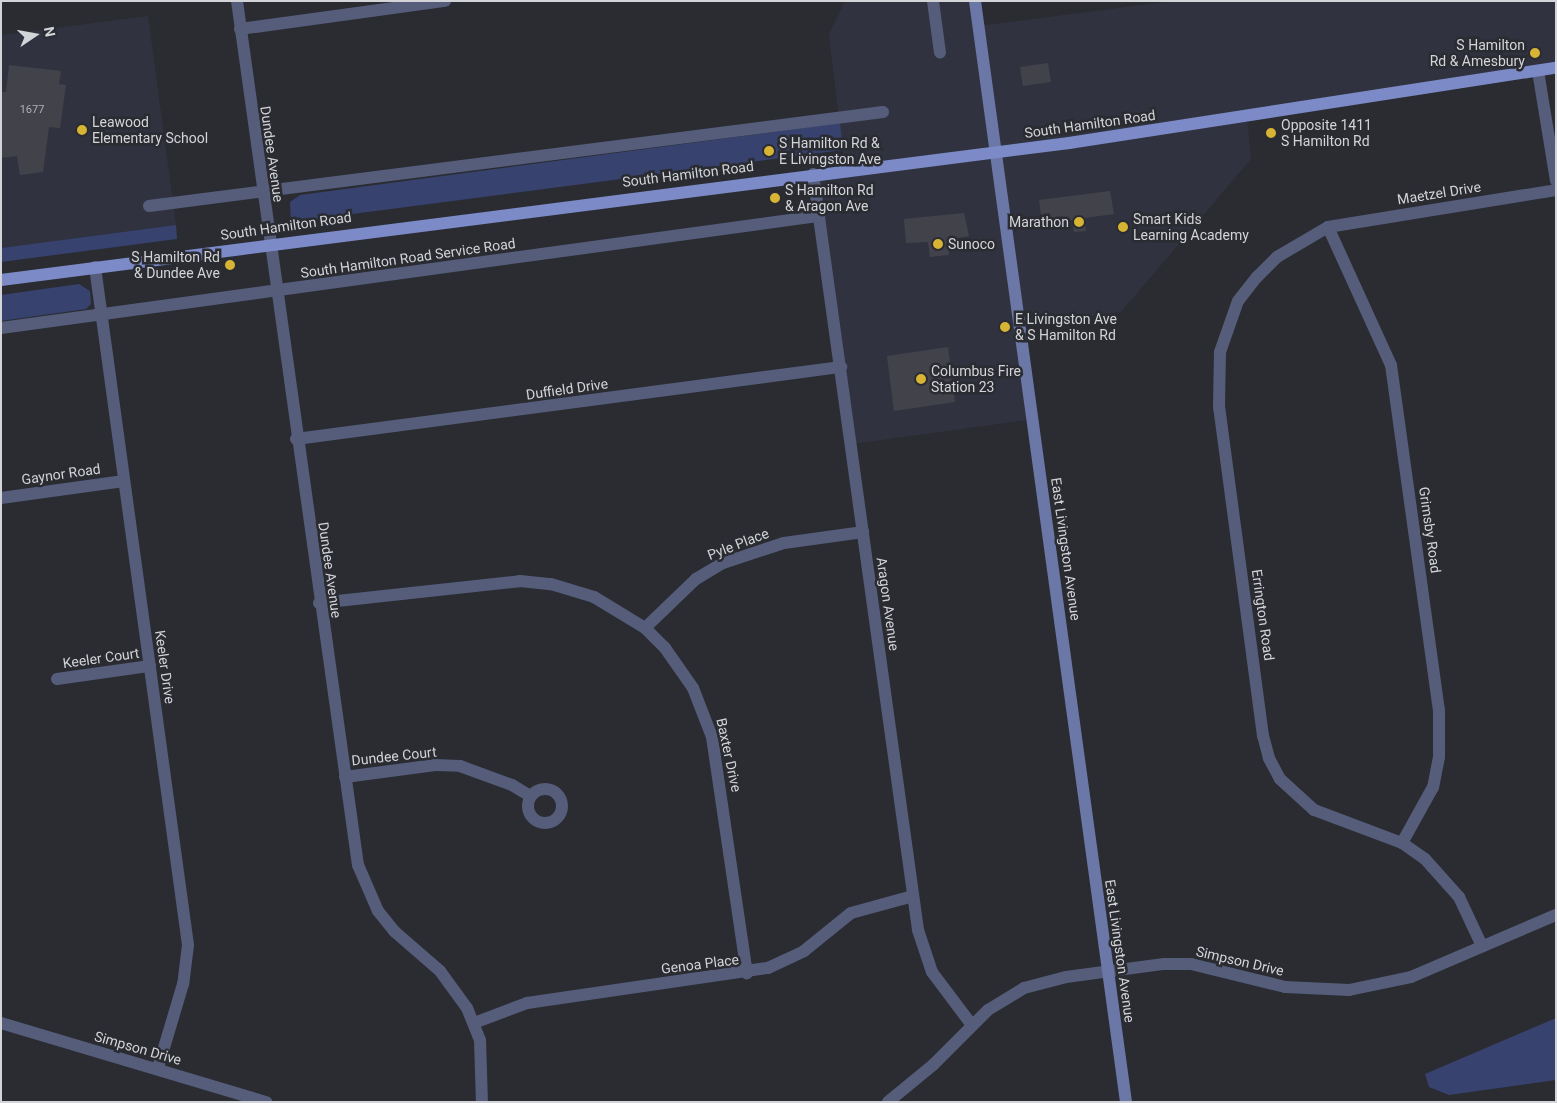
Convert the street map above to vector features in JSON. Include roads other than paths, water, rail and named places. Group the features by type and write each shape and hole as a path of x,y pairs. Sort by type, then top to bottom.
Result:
{"main road":[{"name":"East Livingston Avenue","path":"975,1 1126,1102"},
{"name":"South Hamilton Road","path":"1,280 270,243 996,152 1556,68"}],"street":[{"name":"Dundee Avenue","path":"237,1 296,439 358,865 366,889 394,930 452,986 474,1023 482,1060 482,1102"},
{"path":"240,30 445,1"},
{"path":"933,1 940,53"},
{"path":"1538,71 1556,181"},
{"path":"149,206 883,112"},
{"name":"Aragon Avenue","path":"813,174 920,937 932,972 971,1024"},
{"name":"Maetzel Drive","path":"1328,227 1556,190"},
{"name":"South Hamilton Road Service Road","path":"1,328 819,216"},
{"name":"Errington Road","path":"1328,227 1277,257 1238,301 1220,352 1219,406 1263,736 1269,758 1280,779 1314,810 1402,843 1444,877 1459,897 1482,946"},
{"name":"Grimsby Road","path":"1328,227 1391,365 1439,710 1439,758 1433,787 1402,843"},
{"name":"Keeler Drive","path":"95,267 188,945 182,984 158,1068"},
{"name":"Duffield Drive","path":"296,439 841,367"},
{"name":"Gaynor Road","path":"1,498 124,481"},
{"name":"Pyle Place","path":"645,628 696,579 723,563 784,542 863,532"},
{"name":"Baxter Drive","path":"319,603 520,581 551,584 594,598 645,628 665,648 693,688 712,737 747,973"},
{"name":"Keeler Court","path":"57,679 150,666"},
{"name":"Dundee Court","path":"345,777 434,765 460,766 512,785 530,796"},
{"name":"Genoa Place","path":"474,1023 527,1003 747,973 786,962 851,913 913,896"},
{"name":"Simpson Drive","path":"888,1102 933,1065 971,1024 1024,988 1107,971 1191,964 1285,987 1349,990 1412,977 1556,915"},
{"name":"Simpson Drive","path":"1,1024 158,1068 266,1102"}],"place":[{"name":"S Hamilton Rd & Amesbury","path":"1535,53"},
{"name":"Leawood Elementary School","path":"82,130"},
{"name":"Opposite 1411 S Hamilton Rd","path":"1271,133"},
{"name":"S Hamilton Rd & E Livingston Ave","path":"769,151"},
{"name":"S Hamilton Rd & Aragon Ave","path":"775,198"},
{"name":"Marathon","path":"1079,222"},
{"name":"Smart Kids Learning Academy","path":"1123,227"},
{"name":"Sunoco","path":"938,244"},
{"name":"S Hamilton Rd & Dundee Ave","path":"230,265"},
{"name":"E Livingston Ave & S Hamilton Rd","path":"1005,327"},
{"name":"Columbus Fire Station 23","path":"921,379"}]}
